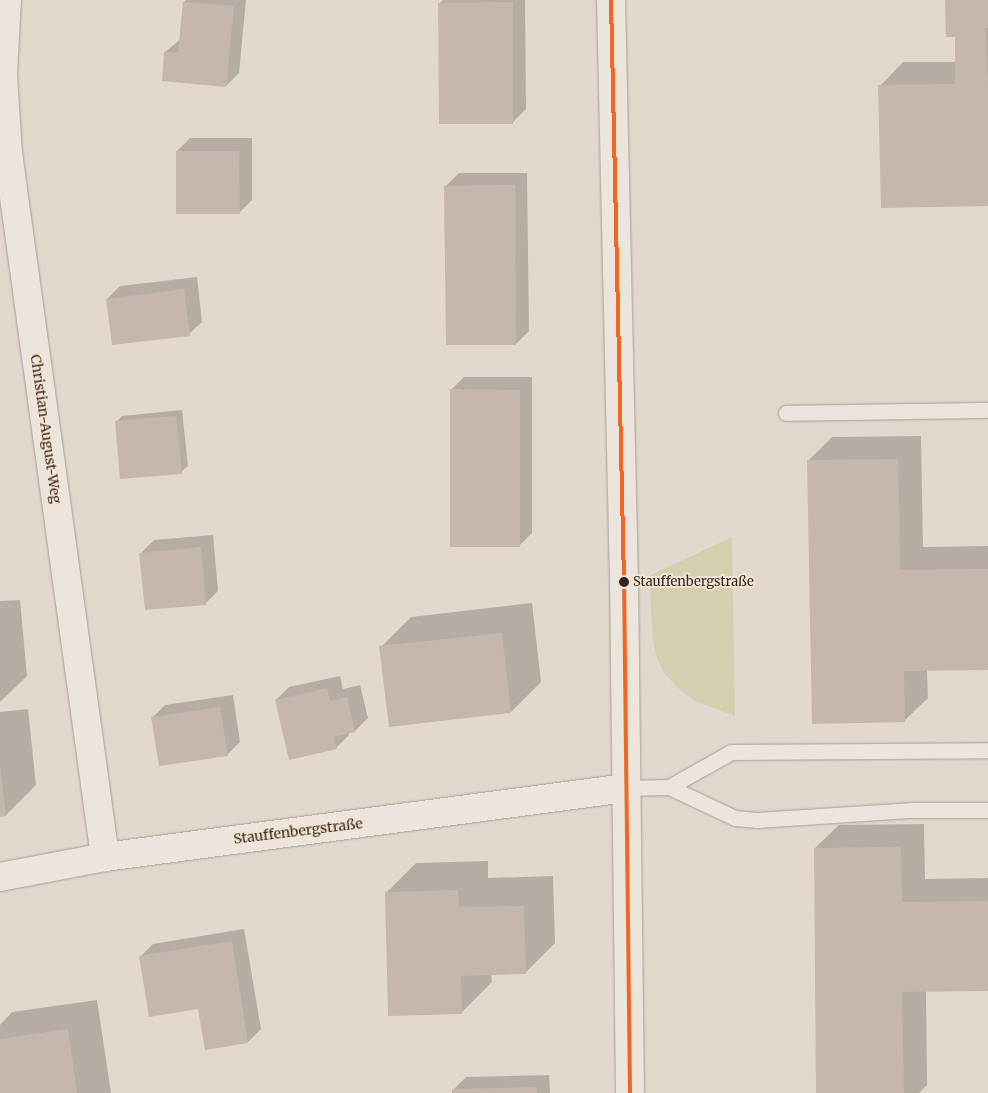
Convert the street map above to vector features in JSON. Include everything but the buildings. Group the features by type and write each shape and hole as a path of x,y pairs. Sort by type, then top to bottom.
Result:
{"street":[{"name":"Christian-August-Weg","path":"7,0 3,75 8,153 105,857"},
{"path":"611,0 630,1093"},
{"name":"Stauffenbergstraße","path":"0,877 105,857 626,788"}],"lane":[{"path":"786,413 988,410"},
{"path":"669,787 731,752 988,750"},
{"path":"626,788 669,787 735,818 757,820 910,810 988,810"}],"shaded area":[{"path":"732,537 735,716 693,700 664,673 657,658 653,641 649,576"}],"transit line":[{"path":"611,0 624,580 630,1093"}],"place":[{"name":"Stauffenbergstraße","path":"624,582"}]}
